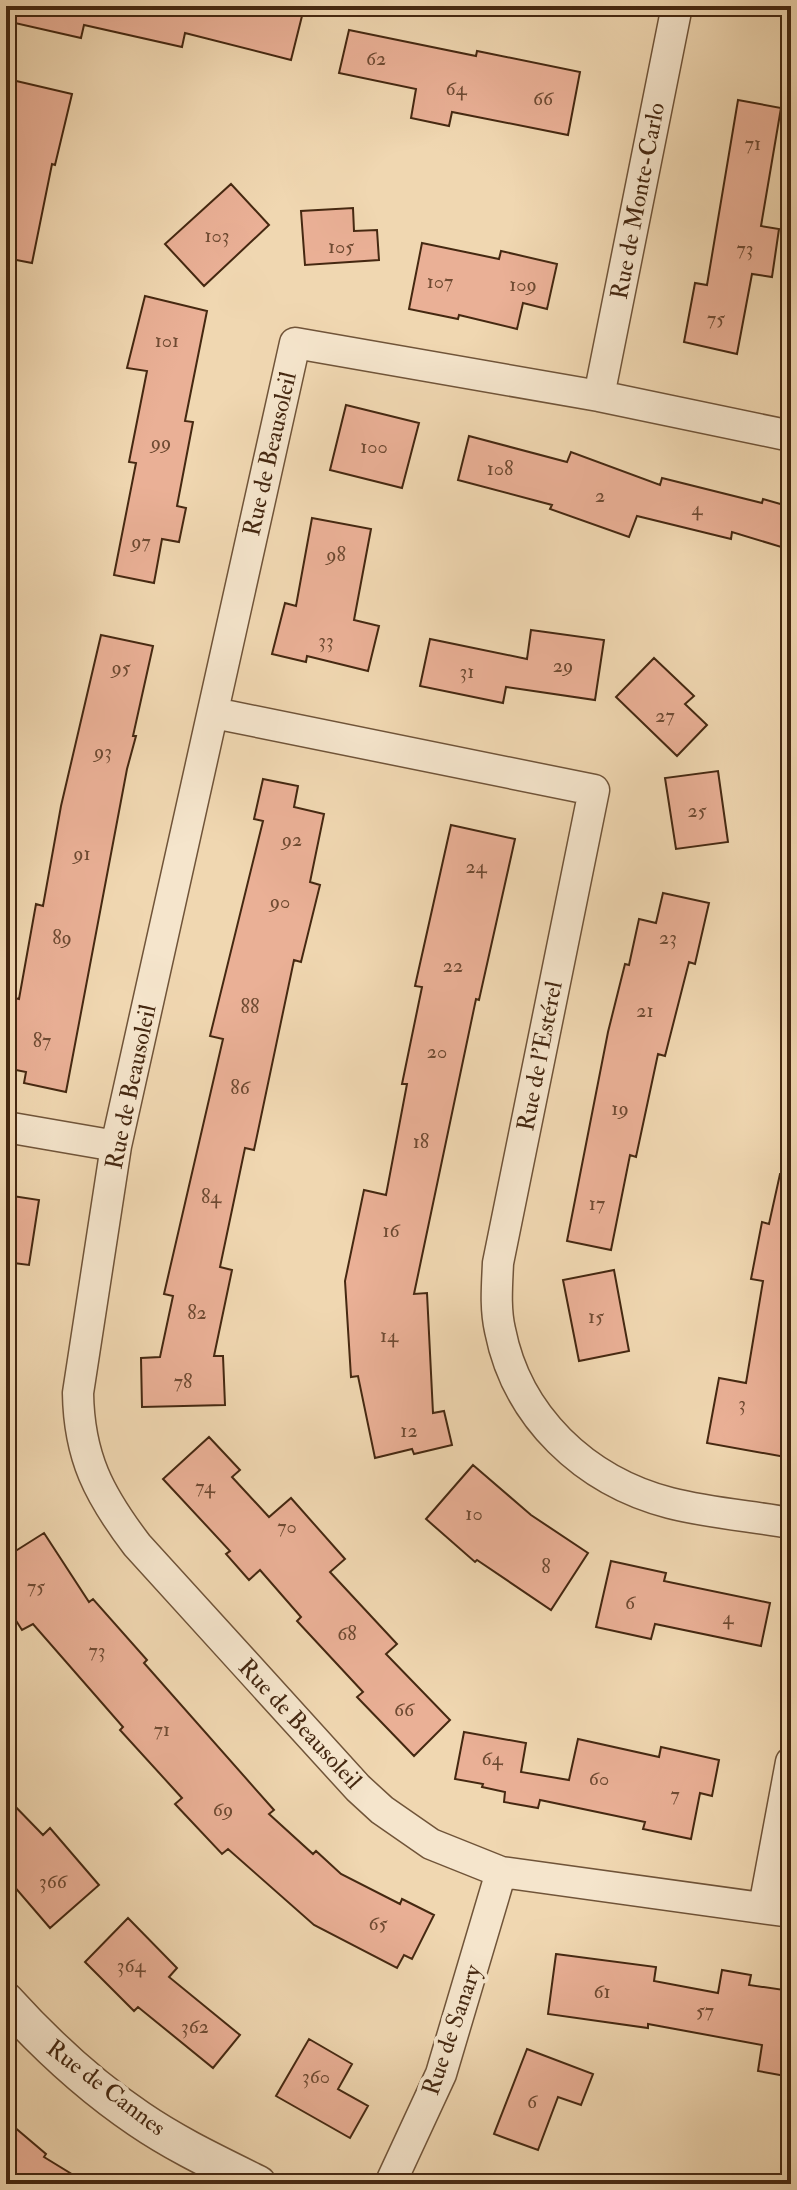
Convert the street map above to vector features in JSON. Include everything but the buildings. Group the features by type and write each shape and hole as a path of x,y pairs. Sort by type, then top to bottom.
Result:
{"street":[{"name":"Rue de Monte-Carlo","path":"599,396 677,6"},
{"name":"Rue de Beausoleil","path":"777,1909 501,1872 431,1844 382,1810 358,1788 137,1545 96,1485 78,1424 78,1393 116,1146 295,343 599,396 791,436"},
{"name":"Rue de l'Estérel","path":"214,713 594,790 498,1263 496,1296 499,1328 508,1363 523,1397 544,1427 566,1450 597,1471 634,1491 671,1503 791,1523"},
{"path":"6,1127 116,1146"},
{"path":"777,1909 791,1762"},
{"name":"Rue de Sanary","path":"390,2184 441,2074 501,1872"},
{"name":"Rue de Cannes","path":"6,2001 35,2033 78,2072 139,2119 258,2184"}]}
